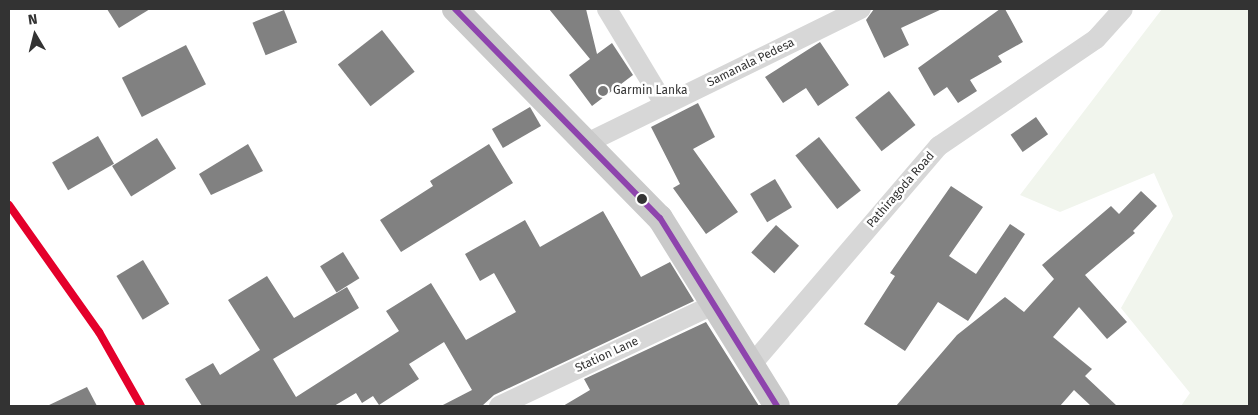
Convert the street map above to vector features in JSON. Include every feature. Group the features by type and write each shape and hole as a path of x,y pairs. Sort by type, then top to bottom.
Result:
{"main road":[{"path":"455,9 660,218 777,406"}],"street":[{"path":"607,9 665,105"},
{"name":"Samanala Pedesa","path":"587,143 861,9"},
{"name":"Pathiragoda Road","path":"752,364 939,146 1096,39 1123,9"},
{"name":"Station Lane","path":"499,406 715,304"}],"shaded area":[{"path":"1162,9 1249,9 1249,406 1181,406 1190,393 1121,308 1173,216 1154,173 1060,212 1020,195"}],"building":[{"path":"107,9 150,9 119,28"},
{"path":"549,9 586,9 597,54 612,43 633,75 592,106 569,75 590,59"},
{"path":"874,9 942,9 901,28 909,45 884,58 866,20"},
{"path":"1000,9 1005,9 1023,42 998,56 1002,62 970,80 977,91 958,103 947,87 934,96 918,68"},
{"path":"284,10 297,42 266,55 252,23"},
{"path":"382,30 415,72 371,106 338,64"},
{"path":"820,42 849,85 818,106 806,88 783,103 765,77"},
{"path":"186,45 206,84 142,117 122,78"},
{"path":"889,91 915,125 882,151 855,117"},
{"path":"698,103 715,137 693,149 738,212 706,234 673,188 680,184 651,127"},
{"path":"530,107 541,126 503,148 492,129"},
{"path":"1036,117 1048,134 1023,152 1011,135"},
{"path":"98,136 114,164 68,190 52,162"},
{"path":"819,137 861,191 837,209 795,155"},
{"path":"157,138 176,169 131,197 112,166"},
{"path":"248,144 263,171 211,195 199,174"},
{"path":"489,144 513,183 401,252 380,220 433,186 430,181"},
{"path":"775,179 792,207 767,222 750,194"},
{"path":"951,186 983,207 949,256 976,274 1010,224 1025,234 968,321 938,302 905,351 864,324 895,276 890,273"},
{"path":"1141,191 1157,206 1133,231 1135,233 1085,275 1127,322 1107,339 1079,307 1053,337 1092,369 1085,376 1117,406 1091,406 1074,390 1060,406 896,406 957,335 1005,297 1024,312 1054,279 1042,265 1111,206 1119,214"},
{"path":"603,211 641,277 670,262 694,301 494,395 482,406 441,406 472,390 444,342 409,364 419,379 379,405 373,396 362,403 356,393 334,406 202,406 185,379 213,363 220,375 260,350 228,300 267,276 294,318 347,287 359,308 273,359 296,397 399,331 386,311 431,283 466,340 516,312 494,273 480,281 465,254 525,220 540,247"},
{"path":"776,225 799,246 774,273 751,252"},
{"path":"343,252 359,278 337,293 320,266"},
{"path":"143,260 169,304 143,320 116,276"},
{"path":"706,322 759,406 563,406 590,390 584,379"},
{"path":"87,387 97,406 47,406"}],"transit line":[{"path":"455,9 660,218 777,406"},
{"path":"9,205 99,332 141,406"}],"place":[{"name":"Garmin Lanka","path":"603,91"}]}
